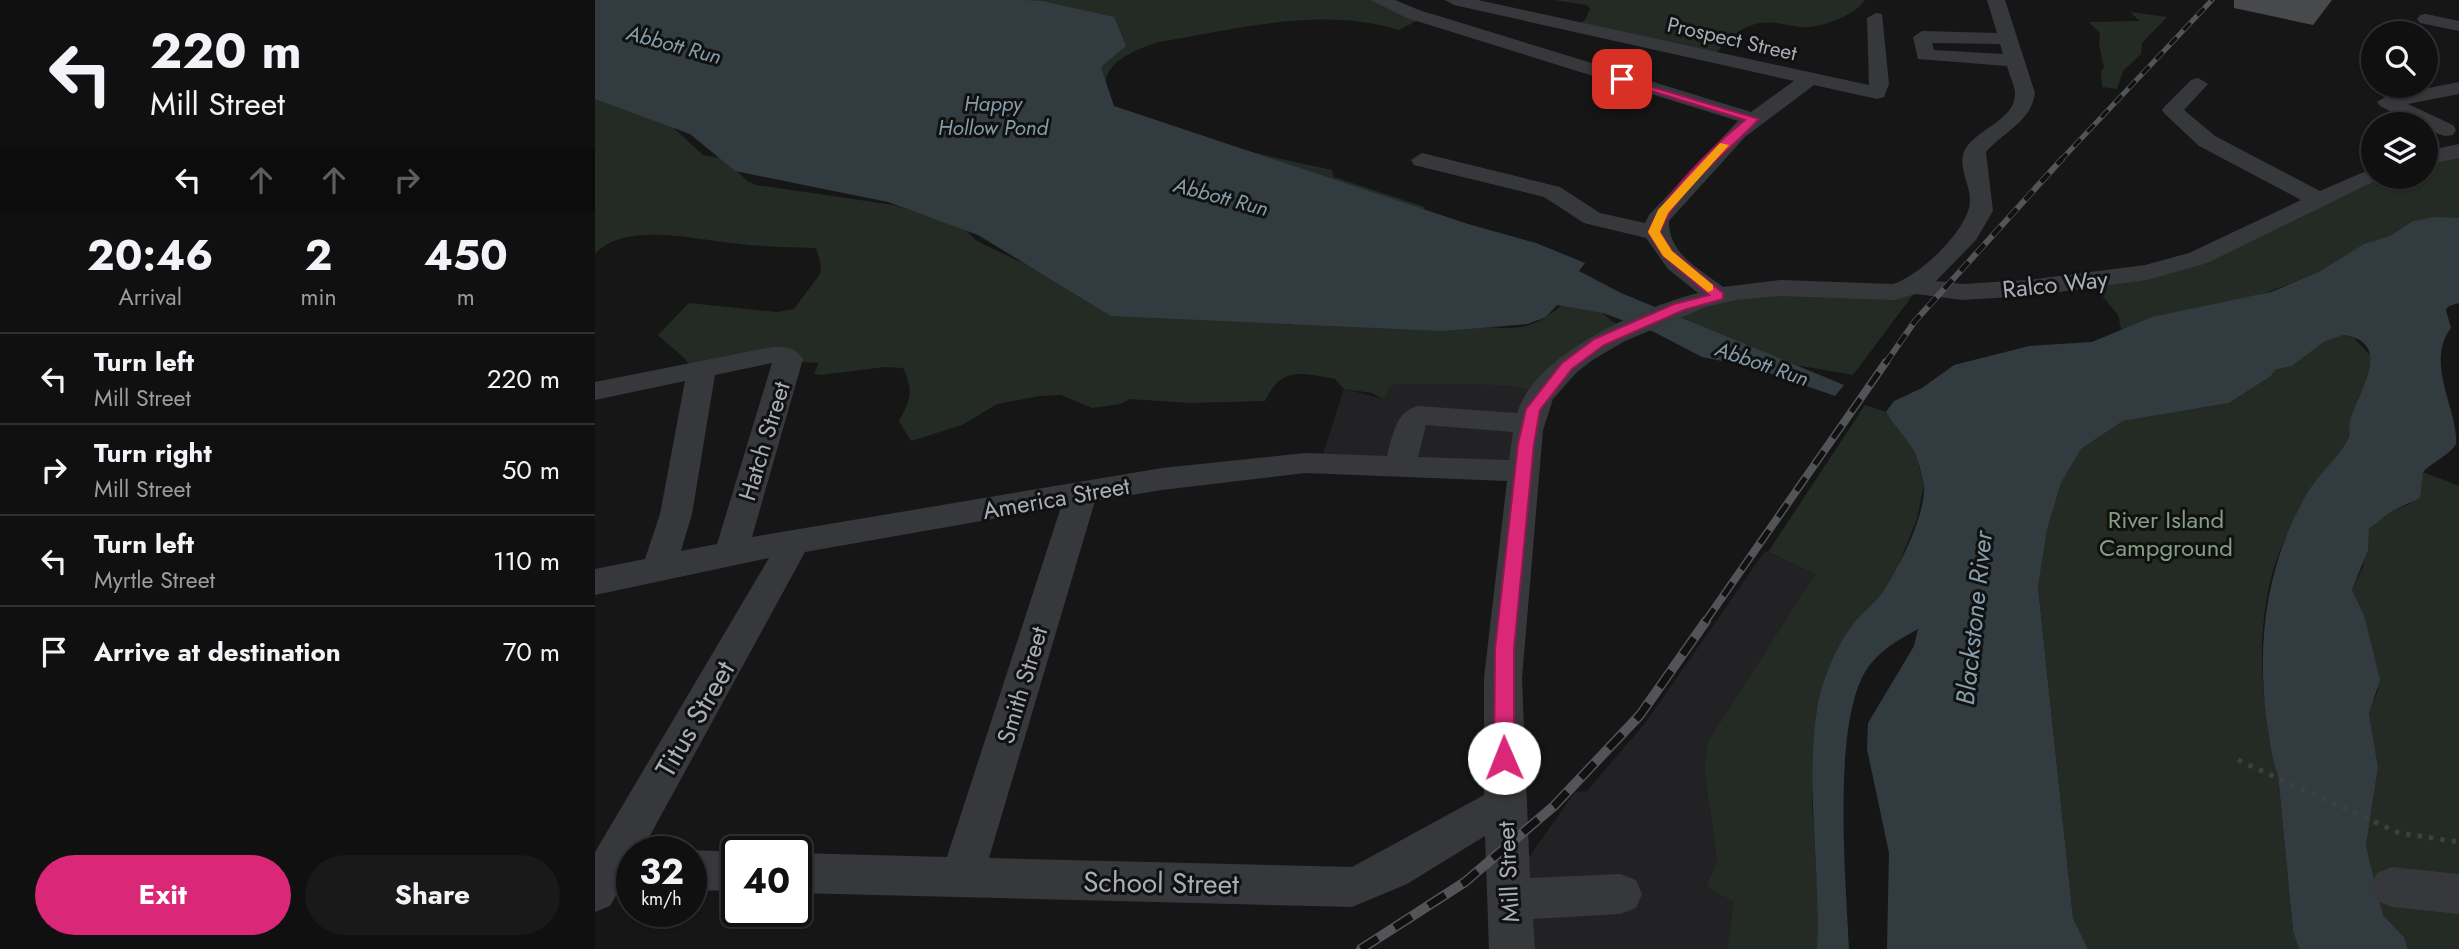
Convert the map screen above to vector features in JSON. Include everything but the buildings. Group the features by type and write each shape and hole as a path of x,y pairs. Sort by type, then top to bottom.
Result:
{"street":[{"path":"1380,0 1413,14 1753,119"},
{"name":"Prospect Street","path":"1454,0 1877,93 1879,84 1876,18"},
{"path":"1915,286 1971,232 1981,216 1983,203 1973,156 1978,146 2022,106 2025,93 1996,2"},
{"path":"2426,19 2459,26"},
{"path":"1943,26 2006,34"},
{"path":"2006,34 1922,37 1925,54 2015,61"},
{"path":"1654,232 1663,212 1731,137 1809,79"},
{"path":"2198,84 2172,110 2207,141 2319,200"},
{"path":"2457,151 2439,132 2387,102 2459,88"},
{"path":"2438,155 2457,151"},
{"path":"1422,160 1552,192 1591,218 1654,232 1667,253 1718,296"},
{"name":"Ralco Way","path":"1718,296 1781,288 1903,291 1915,286 1950,292 2028,288 2166,269 2198,258 2361,180"},
{"name":"Mill Street","path":"1512,949 1505,805 1504,668 1523,471 1533,409 1555,377 1584,353 1615,335 1679,307 1718,296"},
{"name":"Hatch Street","path":"595,391 772,355 784,355 789,359 731,553"},
{"path":"659,568 676,514 702,368"},
{"path":"1400,466 1412,421 1418,415 1530,424"},
{"name":"America Street","path":"595,582 731,553 1082,492 1305,463 1523,471"},
{"name":"Smith Street","path":"961,879 1082,492"},
{"name":"Titus Street","path":"612,875 784,564 791,544"},
{"name":"School Street","path":"812,874 1352,887 1382,878 1477,817 1505,805"},
{"path":"2392,887 2459,894"},
{"path":"1509,900 1619,894"}],"path":[{"path":"2238,760 2399,833 2459,842"}],"shaded area":[{"path":"1504,385 1553,394 1529,462 1321,460 1344,389 1383,399 1391,386"},
{"path":"1765,551 1815,574 1707,743 1704,768 1717,861 1706,887 1734,902 1727,949 1524,949 1519,871 1575,792 1587,791 1646,722"}],"green space":[{"path":"896,0 1387,0 1424,17 1399,30 1369,23 1309,20 1248,26 1158,42 1129,54 1116,63 1105,81 1105,103 1161,125 1217,142 1332,170 1334,177 1425,207 1423,212 1199,150"},
{"path":"1554,0 1865,0 1846,16 1817,26 1801,27 1770,22 1752,25 1735,34 1714,55 1577,25 1585,20 1590,9 1587,5"},
{"path":"2130,12 2167,17 2142,43 2141,54 2123,71 2117,89 2102,87 2101,71 2104,67 2099,45 2100,33 2089,22 2140,21"},
{"path":"595,97 654,110 703,155 725,159 747,181 756,185 894,205 963,228 977,241 1095,298 1263,318 1290,325 1302,320 1507,328 1538,321 1565,303 1600,311 1613,322 1634,329 1591,355 1553,394 1504,385 1400,384 1391,386 1383,399 1372,393 1344,389 1335,379 1303,374 1285,377 1271,390 1265,401 1190,403 1130,399 1120,404 1092,408 1061,395 1040,396 997,404 962,425 911,441 899,421 910,395 903,368 885,367 821,375 814,374 819,363 761,360 695,374 683,357 658,335 689,303 777,312 794,309 820,274 821,265 816,248 749,245 664,235 625,238 608,244 595,254"},
{"path":"2459,151 2459,222 2248,299 2123,337 2118,315 2091,282 2186,265 2361,183 2361,189 2438,189 2438,155"},
{"path":"1915,292 1853,375 1773,361 1675,317 1716,297"},
{"name":"River Island Campground","path":"2343,335 2354,338 2372,357 2367,384 2350,421 2348,440 2306,501 2285,539 2266,601 2262,646 2271,752 2278,775 2293,931 2299,949 2088,949 2073,918 2038,586 2047,530 2061,483 2081,449 2123,421 2229,403 2271,376 2275,370 2292,366 2324,342"},
{"path":"1865,405 1886,412 1906,438 1917,458 1924,485 1917,519 1896,571 1880,595 1849,630 1828,674 1817,708 1812,802 1819,912 1817,949 1727,949 1734,902 1706,887 1717,861 1704,768 1707,743 1815,574 1768,552"},
{"path":"2423,472 2459,486 2459,949 2408,949 2404,937 2383,915 2366,846 2378,767 2369,714 2378,690 2364,615 2352,590 2363,567 2369,529 2392,511 2410,504"}],"water":[{"name":"Happy Hollow Pond","path":"595,0 1025,0 1042,1 1114,17 1126,46 1101,67 1114,106 1468,224 1536,243 1585,263 1579,271 1621,293 1844,385 1835,396 1752,367 1702,357 1654,332 1603,313 1557,305 1546,317 1528,324 1442,331 1111,316 978,235 888,202 735,171 690,134 595,99"},
{"name":"Blackstone River","path":"2435,217 2459,218 2459,303 2446,310 2451,328 2444,341 2441,356 2445,387 2456,431 2456,444 2450,452 2423,472 2420,498 2392,511 2369,529 2368,550 2352,590 2364,615 2380,680 2369,714 2378,767 2366,846 2383,915 2404,937 2408,949 2299,949 2293,931 2278,775 2267,723 2264,633 2282,547 2308,492 2347,441 2350,421 2369,370 2367,348 2359,340 2343,335 2324,342 2292,366 2275,370 2271,376 2229,403 2123,421 2081,449 2061,483 2047,530 2038,587 2073,918 2088,949 1887,949 1889,853 1867,749 1868,723 1914,646 1918,629 1876,658 1865,672 1855,697 1848,729 1843,806 1849,949 1817,949 1813,769 1819,699 1843,638 1881,594 1895,572 1915,527 1923,498 1924,486 1916,456 1886,412 1894,401 1922,388 1954,365 2029,346 2092,342 2152,317 2271,292 2319,272 2364,244 2390,236 2413,221"}],"railway":[{"path":"2060,161 2212,0"},
{"path":"1885,364 1915,321 2062,159"},
{"path":"1705,622 1886,362"},
{"path":"1361,949 1465,882 1554,806 1640,715 1706,621"}],"slow traffic":[{"path":"1708,288 1667,253 1654,232 1657,220 1663,212 1723,145"}],"route":[{"path":"1504,758 1502,711 1505,649 1526,444 1533,409 1555,377 1599,342 1679,307 1718,296 1667,253 1654,232 1657,220 1663,212 1731,137 1753,119 1622,79"}],"water label":[{"name":"Abbott Run","path":"674,45"},
{"name":"Abbott Run","path":"1221,197"},
{"name":"Abbott Run","path":"1762,364"}]}
